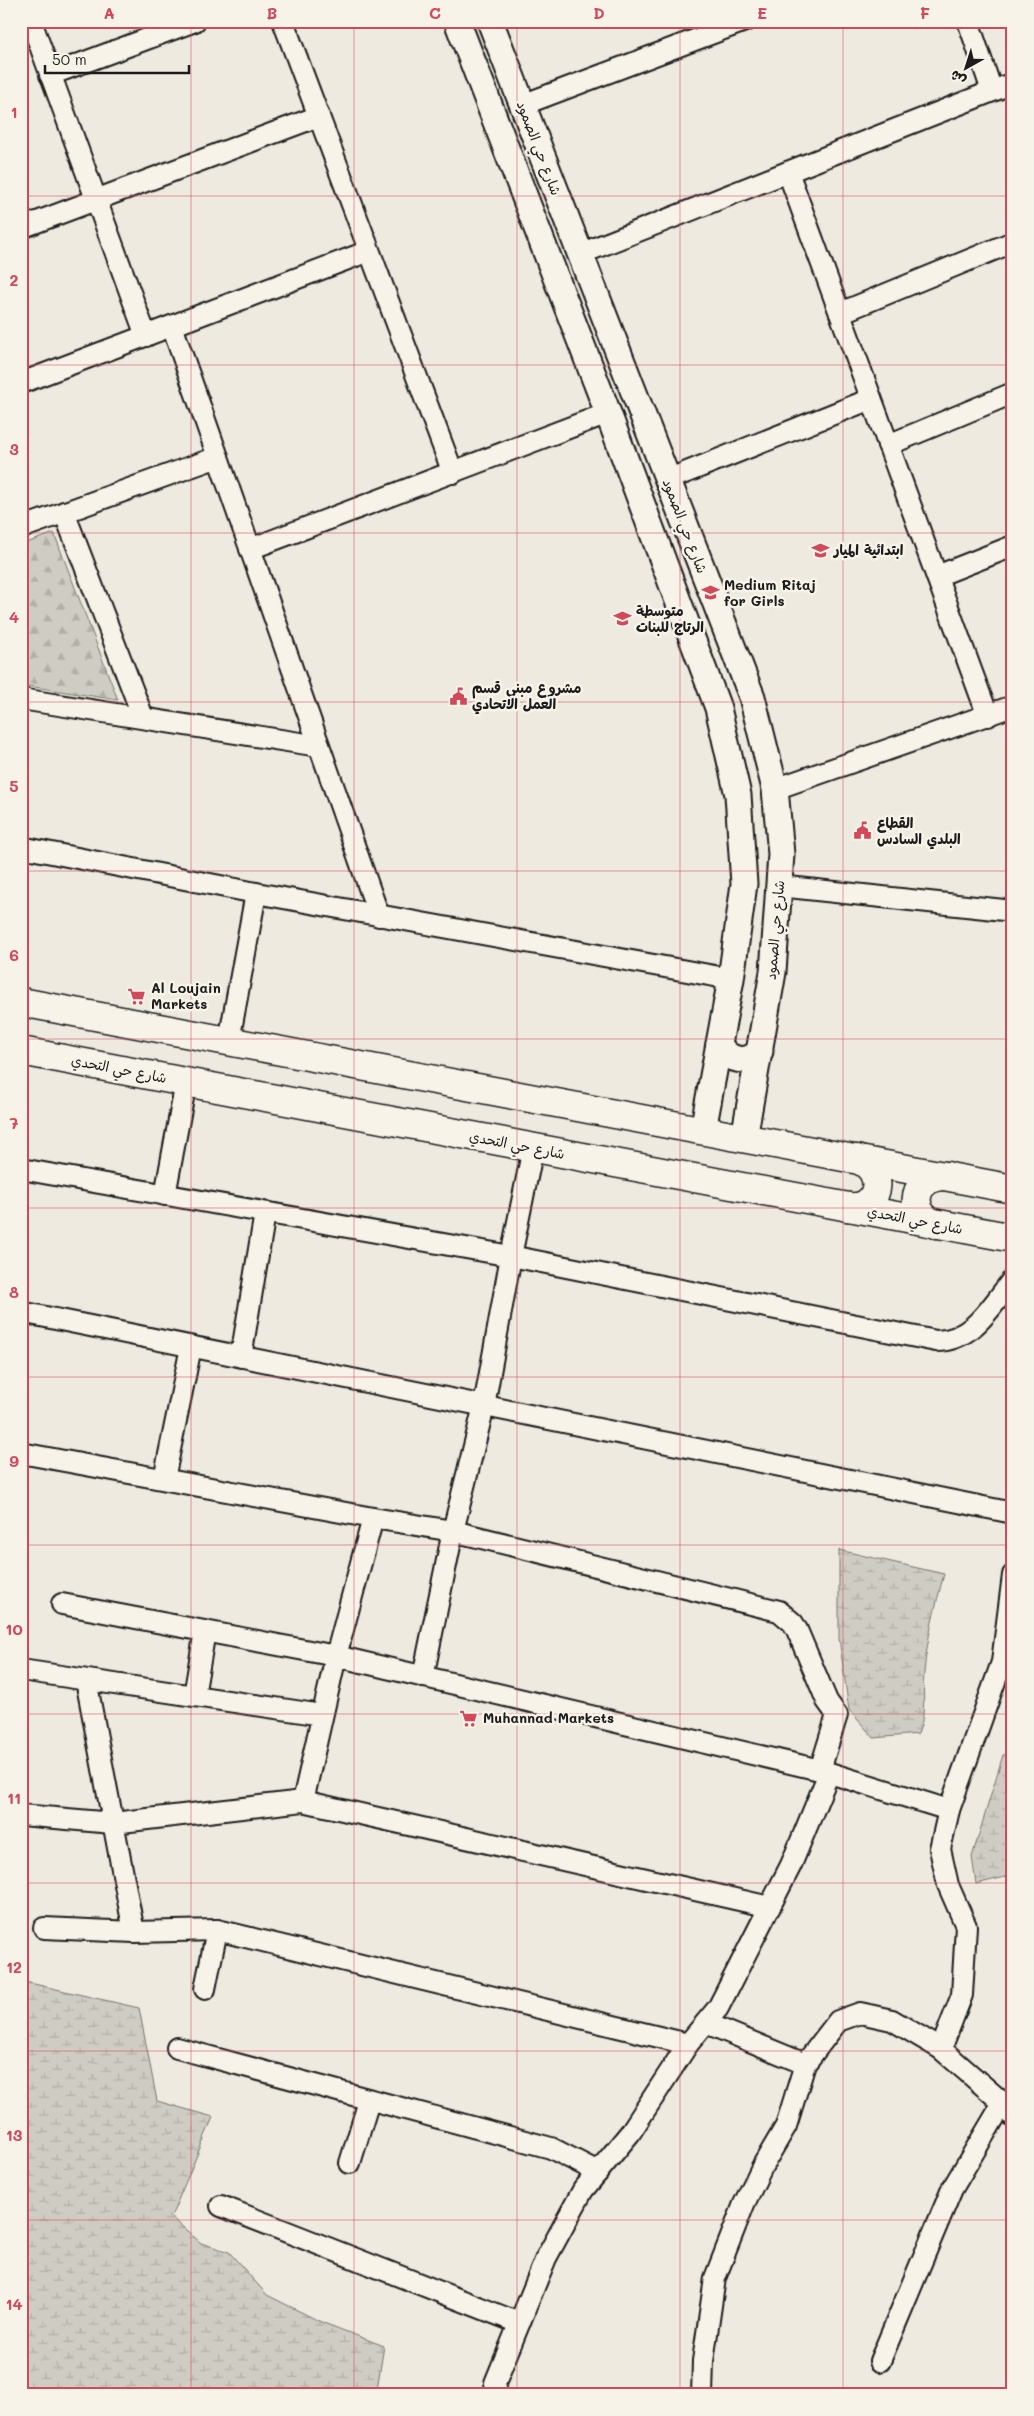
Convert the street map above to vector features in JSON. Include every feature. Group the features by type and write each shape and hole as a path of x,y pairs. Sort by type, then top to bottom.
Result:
{"main road":[{"path":"21,1002 1013,1189"},
{"name":"شارع حي التحدي","path":"21,1051 1013,1238"},
{"path":"847,1207 860,1206 872,1198 877,1185 874,1172 864,1162 857,1160"},
{"path":"936,1224 924,1218 920,1212 917,1206 918,1191 926,1181 933,1177 947,1176"}],"street":[{"path":"50,75 194,21"},
{"path":"283,21 453,473"},
{"path":"457,21 608,413 718,708 730,751 738,795 744,884 731,979 703,1130"},
{"name":"شارع حي الصمود","path":"490,21 752,698 776,789 781,854 773,972 744,1138"},
{"path":"522,106 745,21"},
{"path":"968,21 992,91"},
{"path":"28,26 50,75 146,336"},
{"path":"580,254 1013,83"},
{"path":"21,228 319,116"},
{"path":"788,172 988,716"},
{"path":"840,313 1013,242"},
{"path":"21,384 369,251"},
{"path":"172,326 379,916"},
{"path":"578,335 584,338 598,337 608,328"},
{"path":"597,386 610,375 627,378"},
{"path":"888,445 1013,393"},
{"path":"667,480 872,399"},
{"path":"250,548 608,413"},
{"path":"21,528 218,457"},
{"path":"64,512 143,717"},
{"path":"937,576 1013,546"},
{"path":"21,700 143,717 319,746"},
{"path":"776,789 1013,706"},
{"path":"21,846 256,894 731,979"},
{"path":"779,886 1013,911"},
{"path":"229,1041 256,894"},
{"path":"719,1044 728,1055 741,1060 755,1056 760,1051"},
{"path":"165,1195 186,1082"},
{"path":"423,1677 453,1531 484,1406 533,1148"},
{"path":"21,1169 511,1256 936,1341 955,1339 970,1330 1013,1279"},
{"path":"241,1357 265,1212"},
{"path":"21,1312 1013,1513"},
{"path":"164,1479 191,1347"},
{"path":"21,1453 453,1531 779,1611 786,1616 797,1630 827,1701 837,1715 824,1772 791,1865 718,2008 688,2044 630,2133 583,2190 546,2258 495,2382 497,2395"},
{"path":"303,1801 336,1656 374,1518"},
{"path":"941,2049 962,1995 966,1926 948,1885 940,1849 949,1810 1002,1662 1013,1575"},
{"path":"62,1604 336,1656 824,1772 949,1810"},
{"path":"194,1696 205,1631"},
{"path":"21,1670 322,1715"},
{"path":"86,1680 134,1932"},
{"path":"21,1815 113,1823 303,1801 770,1907"},
{"path":"44,1928 134,1932 217,1930 688,2044"},
{"path":"205,1989 217,1930"},
{"path":"702,2395 703,2361 715,2278 752,2188 786,2126 805,2064 838,2021 860,2012 892,2020 941,2049 1008,2109 952,2190 880,2361"},
{"path":"706,2023 805,2064"},
{"path":"177,2048 369,2101 551,2148 598,2172"},
{"path":"350,2163 369,2101"},
{"path":"221,2206 519,2323"}],"green space":[{"path":"54,533 118,700 21,685 21,545"},
{"path":"839,1550 944,1574 927,1648 923,1711 918,1734 874,1738 849,1710 839,1638"},
{"path":"1013,1753 1013,1875 976,1884 972,1857 1003,1755"},
{"path":"21,1981 139,2008 157,2101 213,2117 171,2217 201,2243 229,2252 267,2295 321,2322 384,2346 376,2395 21,2395"}],"place":[{"name":"ابتدائية الميار","path":"820,550"},
{"name":"Medium Ritaj for Girls","path":"710,593"},
{"name":"متوسطة الرتاج للبنات","path":"622,619"},
{"name":"مشروع مبنى قسم العمل الاتحادي","path":"458,696"},
{"name":"القطاع البلدي السادس","path":"863,831"},
{"name":"Al Loujain Markets","path":"137,996"},
{"name":"Muhannad Markets","path":"469,1718"}]}
